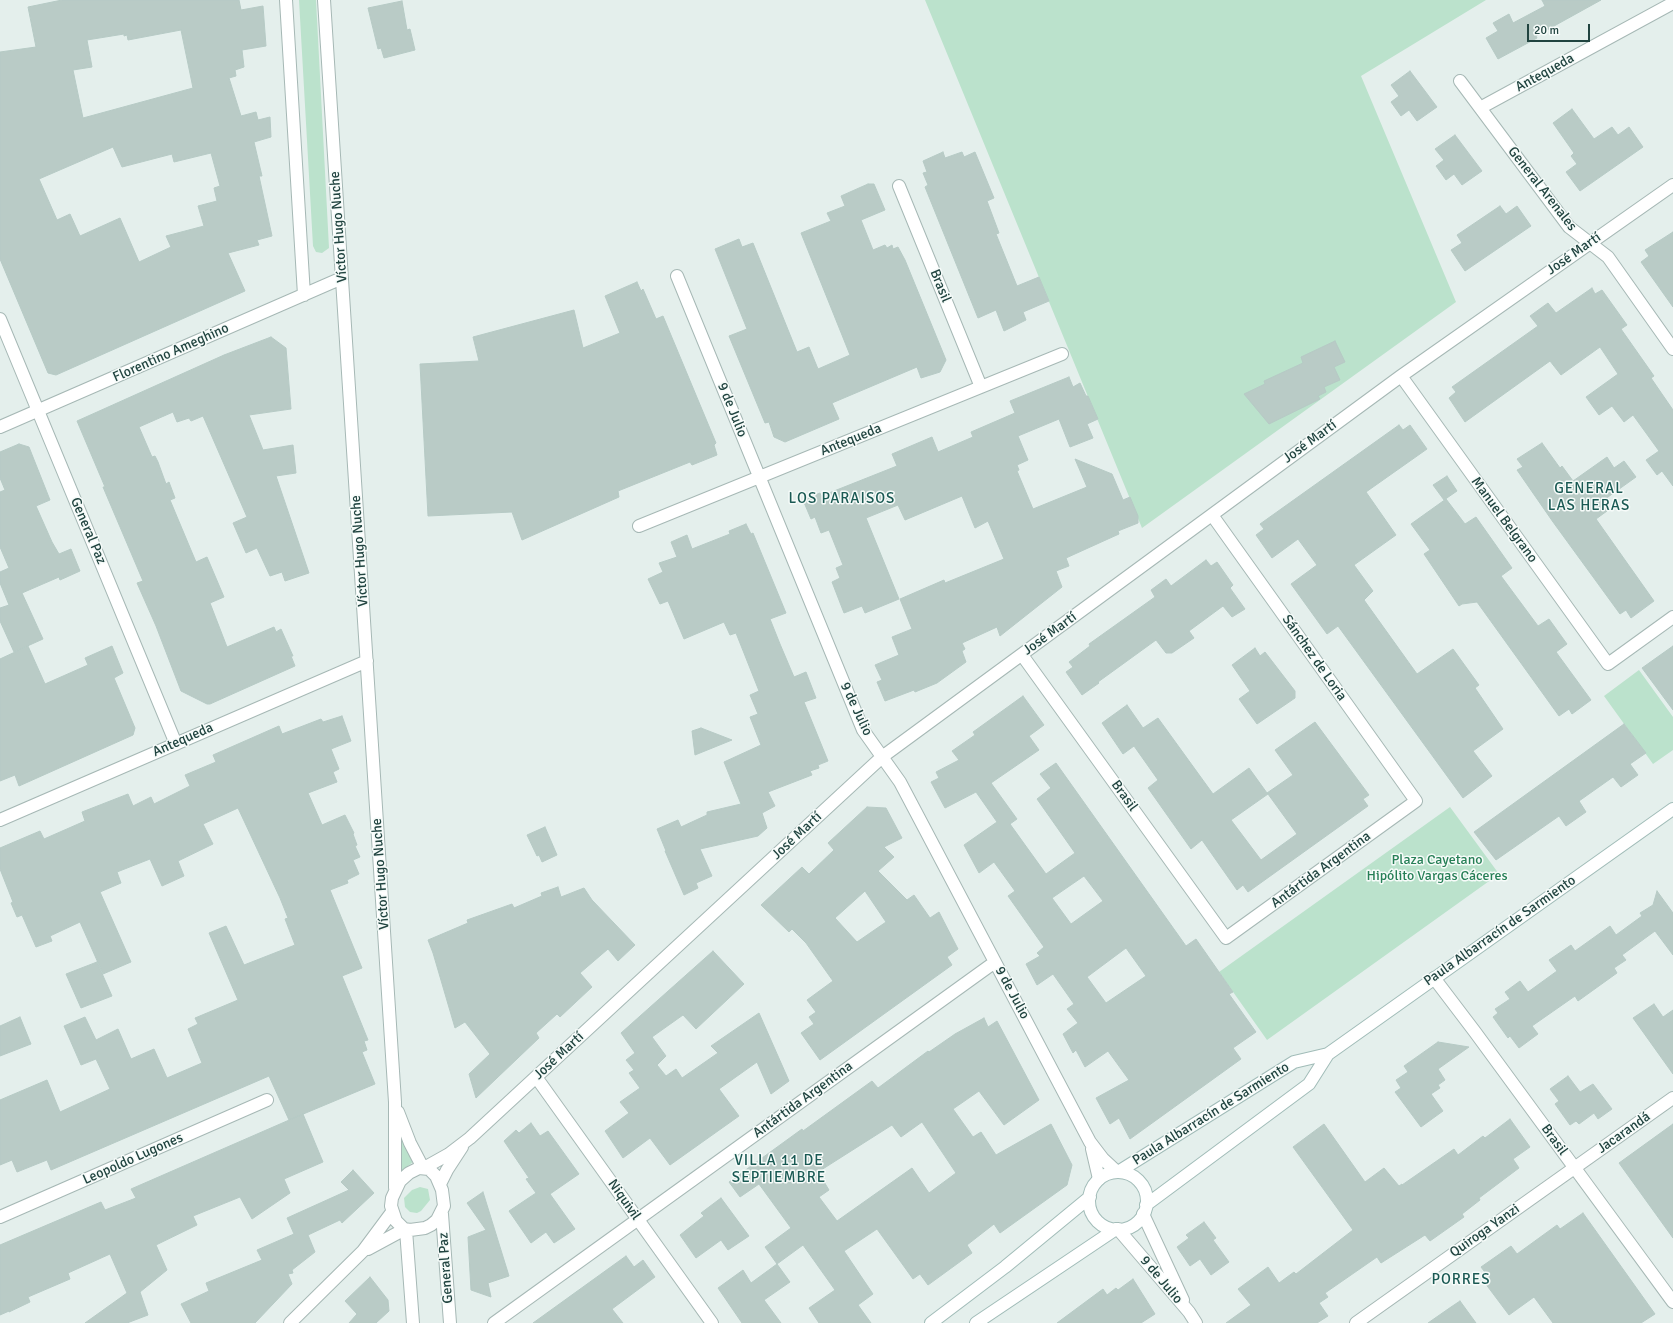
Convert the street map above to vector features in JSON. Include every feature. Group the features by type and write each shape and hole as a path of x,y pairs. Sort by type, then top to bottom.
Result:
{"street":[{"path":"286,0 304,295"},
{"name":"Víctor Hugo Nuche","path":"324,0 395,1102 395,1188"},
{"name":"Antequeda","path":"1480,108 1673,3"},
{"name":"General Arenales","path":"1460,81 1569,227 1608,257 1673,349"},
{"name":"José Martí","path":"423,1168 449,1154 470,1138 882,757 1401,376 1673,185"},
{"name":"Brasil","path":"900,186 981,387"},
{"name":"9 de Julio","path":"677,276 863,730 900,782 1090,1142 1100,1155 1117,1172"},
{"name":"Florentino Ameghino","path":"0,427 342,278"},
{"name":"General Paz","path":"0,318 176,744"},
{"name":"Antequeda","path":"639,526 1062,354"},
{"name":"Manuel Belgrano","path":"1401,376 1608,664 1673,617"},
{"name":"Sánchez de Loria","path":"1212,515 1416,801"},
{"name":"Brasil","path":"1022,655 1226,938"},
{"name":"Antequeda","path":"0,820 367,660"},
{"name":"Antártida Argentina","path":"1226,938 1416,801"},
{"name":"Paula Albarracín de Sarmiento","path":"1145,1209 1309,1084 1328,1054 1673,809"},
{"name":"Antártida Argentina","path":"494,1323 995,962"},
{"name":"Brasil","path":"1434,978 1471,1026 1673,1302"},
{"name":"Paula Albarracín de Sarmiento","path":"1117,1172 1294,1062 1328,1054"},
{"name":"Niquivil","path":"536,1077 712,1323"},
{"name":"Jacarandá","path":"1574,1168 1673,1098"},
{"name":"Leopoldo Lugones","path":"0,1217 267,1100"},
{"name":"Víctor Hugo Nuche","path":"395,1102 410,1143 423,1168"},
{"name":"José Martí","path":"440,1184 457,1155 470,1138"},
{"name":"9 de Julio","path":"1090,1142 1099,1179"},
{"path":"419,1168 423,1168 433,1172 440,1184 444,1198 444,1206 442,1214 437,1220 425,1228 416,1230 406,1229 399,1226 392,1212 392,1198 395,1188 400,1181 409,1173 419,1168"},
{"name":"Quiroga Yanzi","path":"1356,1323 1574,1168"},
{"path":"976,1323 1117,1229 1133,1226 1145,1209 1145,1190 1138,1179 1130,1174 1117,1172 1108,1174 1099,1179 1094,1185 1090,1197 1091,1211 1096,1219 1102,1225 1117,1229"},
{"path":"931,1323 1005,1268 1090,1197"},
{"name":"9 de Julio","path":"1145,1209 1189,1312"},
{"path":"290,1323 353,1261 372,1240 392,1212"},
{"name":"General Paz","path":"442,1214 450,1323"},
{"path":"353,1261 384,1240 406,1229"},
{"path":"406,1229 413,1323"},
{"name":"9 de Julio","path":"1117,1229 1189,1312 1196,1323"}],"green space":[{"path":"299,0 316,0 329,248 322,253 316,252 313,246"},
{"path":"925,0 1486,0 1361,76 1456,302 1142,528"},
{"path":"1639,670 1673,717 1673,750 1653,764 1604,696"},
{"name":"Plaza Cayetano Hipólito Vargas Cáceres","path":"1450,807 1499,874 1267,1040 1219,972"},
{"path":"399,1124 414,1161 402,1171"},
{"path":"420,1187 428,1189 430,1200 421,1211 417,1213 410,1212 405,1207 404,1198 412,1190"}],"building":[{"path":"62,0 239,0 241,10 263,6 266,46 242,50 244,67 235,70 236,76 229,78 241,116 256,112 258,120 270,117 271,137 254,142 262,176 259,176 272,236 257,240 259,245 228,253 245,291 56,375 48,373 0,259 0,52 36,47 28,7","holes":["181,30 193,88 83,118 73,70 92,67 87,40 124,34 124,36 127,35 128,40","113,147 122,167 172,154 174,162 211,153 220,186 214,188 217,201 198,206 204,226 166,236 171,247 139,262 120,218 80,236 70,214 57,220 39,179"]},
{"path":"1542,0 1601,0 1498,59 1486,38 1498,31 1493,23 1509,14 1513,23 1545,6"},
{"path":"402,1 407,30 410,29 415,50 384,58 381,48 378,49 368,8"},
{"path":"1410,71 1437,107 1417,121 1409,110 1401,116 1391,102 1399,96 1391,85"},
{"path":"1572,109 1594,139 1612,127 1618,135 1629,127 1643,147 1580,191 1566,172 1577,164 1571,156 1574,153 1553,123"},
{"path":"1455,135 1482,171 1462,185 1454,174 1446,180 1436,166 1444,160 1435,149"},
{"path":"943,152 945,158 962,152 964,157 975,152 994,198 987,201 999,233 996,234 1017,286 1039,277 1049,301 1023,312 1026,320 1004,331 996,310 978,318 925,187 928,185 923,173 927,172 923,161"},
{"path":"868,184 874,184 885,210 861,220 873,250 885,245 887,248 892,245 893,249 898,247 905,260 946,360 940,372 921,378 917,367 832,403 839,419 785,442 774,437 769,422 765,423 729,336 747,329 715,249 739,239 742,247 753,243 797,352 809,347 818,369 850,355 801,233 831,221 827,213 845,206 841,196"},
{"path":"1500,206 1506,214 1517,206 1531,226 1465,271 1451,250 1462,243 1457,235"},
{"path":"1673,232 1673,307 1641,262 1649,256 1645,250"},
{"path":"637,282 641,291 643,289 656,319 663,316 716,443 714,445 717,455 692,465 690,462 618,491 619,497 522,540 512,512 428,516 420,364 479,361 473,337 574,310 583,348 620,333 605,296"},
{"path":"1592,288 1595,294 1602,290 1627,325 1621,329 1654,376 1651,378 1673,410 1673,486 1662,471 1657,475 1646,460 1659,451 1633,415 1624,422 1612,406 1599,415 1586,397 1618,374 1600,347 1561,375 1550,361 1465,422 1449,398 1456,392 1452,387 1538,326 1530,316 1548,303 1556,313"},
{"path":"271,337 286,348 291,409 249,415 263,450 293,445 296,473 276,476 309,573 285,581 282,572 270,576 257,548 246,553 233,523 247,517 203,416 191,421 189,418 177,422 173,412 139,427 152,457 155,456 158,462 166,484 169,482 175,498 170,500 196,562 207,557 224,597 210,603 227,647 274,627 276,632 281,629 293,656 291,656 295,666 207,704 181,691 156,626 137,583 143,581 77,421 224,355"},
{"path":"1335,341 1345,362 1334,367 1340,380 1324,387 1326,392 1318,396 1320,399 1269,424 1244,394 1265,384 1264,381 1303,363 1301,357"},
{"path":"1069,377 1073,387 1080,383 1086,396 1088,396 1098,419 1087,424 1093,438 1070,447 1059,419 1018,436 1028,460 1017,465 1019,470 1017,471 1033,509 1087,487 1075,459 1112,474 1123,500 1130,497 1138,516 1138,523 1118,531 1119,534 1066,558 1069,566 1056,571 1062,587 1000,636 997,627 962,643 965,649 962,651 966,662 937,683 915,692 914,690 885,701 877,682 882,680 875,665 899,655 892,637 912,629 900,599 944,580 945,583 1004,559 988,521 975,528 962,496 905,520 898,505 866,518 899,599 865,613 862,606 844,613 832,582 840,578 836,568 843,565 829,530 821,533 815,517 811,519 803,500 820,493 821,496 897,466 892,454 932,437 938,452 973,437 971,432 1015,413 1010,401"},
{"path":"1399,425 1403,430 1410,425 1427,449 1366,492 1396,535 1354,565 1373,591 1364,600 1417,674 1453,649 1479,685 1475,688 1503,729 1473,751 1492,776 1463,798 1338,626 1327,634 1291,584 1317,565 1298,539 1272,558 1256,535 1264,529 1260,524"},
{"path":"1542,443 1560,468 1562,466 1573,481 1607,457 1614,468 1624,461 1636,477 1601,502 1607,511 1596,519 1654,601 1631,618 1626,610 1620,614 1517,470 1523,467 1517,459"},
{"path":"19,444 29,447 50,500 36,506 52,542 59,554 71,549 80,571 60,580 59,577 22,593 43,639 14,652 0,621 0,608 9,605 0,583 0,572 9,568 0,547 0,492 5,490 0,478 0,452"},
{"path":"1447,476 1457,491 1444,500 1433,485"},
{"path":"1446,499 1465,524 1476,517 1512,568 1501,576 1538,626 1549,619 1567,644 1556,652 1591,700 1572,714 1569,709 1559,716 1477,602 1462,604 1459,606 1424,554 1430,550 1411,524"},
{"path":"746,524 751,534 753,533 786,613 770,619 780,644 794,677 806,672 816,698 804,702 828,761 818,765 819,768 810,771 812,775 768,792 775,806 762,813 767,828 758,836 700,849 712,876 696,883 698,888 684,895 657,829 678,820 681,827 707,815 707,812 741,804 724,762 761,745 750,717 758,714 750,695 759,691 736,633 730,635 724,622 684,639 668,601 660,604 648,579 663,572 659,563 677,557 671,542 687,535 692,549 730,534 729,531"},
{"path":"1206,560 1211,566 1217,562 1233,585 1230,588 1245,609 1232,617 1223,606 1189,631 1194,638 1172,653 1166,653 1156,640 1082,695 1066,672 1073,667 1069,662 1090,646 1089,644 1155,597 1151,590 1166,579 1171,586"},
{"path":"28,646 45,684 88,665 85,658 112,646 123,673 114,678 135,728 133,735 19,786 15,775 0,781 0,659"},
{"path":"1673,646 1673,710 1642,668"},
{"path":"1255,648 1260,656 1265,652 1295,691 1295,698 1257,724 1239,699 1250,691 1232,665"},
{"path":"1023,696 1044,725 1029,736 1039,750 991,783 1017,819 1010,824 1046,874 1075,853 1037,799 1051,788 1040,774 1056,763 1186,946 1196,939 1233,992 1229,994 1256,1032 1233,1048 1241,1059 1130,1139 1119,1118 1110,1124 1096,1098 1129,1080 1108,1051 1085,1067 1076,1050 1073,1053 1063,1034 1078,1023 1067,1009 1074,1004 1053,974 1037,985 1026,964 1040,956 1037,953 1044,947 1008,896 1015,891 994,862 979,873 964,845 997,822 976,792 945,808 931,782 939,778 936,772 959,760 952,751 975,735 973,732","holes":["1084,876 1103,901 1071,924 1052,898","1126,948 1146,976 1106,1003 1087,977"]},
{"path":"1127,705 1143,728 1158,718 1213,794 1249,768 1267,793 1293,775 1275,750 1315,722 1369,795 1363,799 1368,806 1248,892 1243,885 1237,890 1202,840 1191,849 1148,788 1158,780 1134,746 1123,754 1102,723","holes":["1268,794 1297,834 1261,860 1231,820"]},
{"path":"342,716 351,741 331,749 339,769 333,772 337,782 308,793 322,825 345,815 354,833 353,834 357,845 355,846 360,857 353,860 359,874 347,880 348,883 330,890 362,968 342,976 368,1040 364,1041 367,1050 362,1052 375,1084 289,1120 269,1076 51,1170 47,1160 17,1172 12,1160 0,1165 0,1100 47,1080 60,1112 110,1089 96,1059 81,1065 64,1026 85,1017 96,1040 118,1029 131,1059 154,1049 167,1078 202,1063 188,1029 198,1024 195,1018 238,1000 209,933 226,926 244,965 295,945 285,919 288,918 280,898 238,808 203,824 213,844 178,861 184,876 162,886 150,859 117,872 121,883 100,892 131,962 103,974 80,922 50,936 52,941 36,947 22,915 17,917 11,903 13,902 0,869 0,848 40,831 44,839 85,821 82,812 128,794 133,806 151,797 154,804 190,786 185,775 216,762 213,755 279,726 282,734 321,719 323,722"},
{"path":"1624,724 1646,753 1630,764 1638,775 1621,787 1613,777 1579,801 1586,812 1566,826 1559,816 1496,860 1474,832"},
{"path":"701,728 732,740 695,755 692,731"},
{"path":"867,807 886,808 902,838 884,847 894,857 878,871 907,900 914,895 930,918 939,912 958,949 947,957 952,965 820,1060 801,1033 814,1024 809,1017 816,1012 807,1000 833,981 806,943 792,929 789,932 761,905 802,867 809,874 834,850 828,843","holes":["865,891 886,922 857,942 835,918"]},
{"path":"545,827 557,855 542,862 539,855 537,856 527,835"},
{"path":"558,887 561,897 584,888 592,900 635,945 618,961 608,949 580,973 592,987 560,1017 557,1014 536,1033 539,1038 476,1098 469,1074 490,1054 465,1022 455,1028 428,940 468,923 467,920 512,904 514,908 542,896 541,893"},
{"path":"1657,891 1673,913 1673,955 1655,931 1622,955 1626,960 1614,968 1617,973 1578,1001 1575,996 1532,1026 1538,1034 1519,1048 1510,1036 1508,1038 1493,1017 1498,1013 1495,1009 1510,999 1505,992 1520,981 1528,992 1557,971 1549,960 1571,945 1575,951 1610,926 1616,935 1642,916 1640,913 1653,905"},
{"path":"713,951 744,984 696,1029 683,1015 652,1037 666,1056 657,1065 666,1076 676,1069 682,1078 718,1053 711,1046 759,1013 789,1081 771,1094 757,1062 719,1089 739,1116 670,1165 650,1138 623,1158 605,1131 629,1113 620,1102 640,1088 629,1073 634,1070 626,1060 635,1053 621,1033"},
{"path":"97,962 112,996 81,1008 66,974"},
{"path":"1654,1004 1663,1017 1673,1010 1673,1074 1633,1018"},
{"path":"20,1017 31,1044 0,1056 0,1026"},
{"path":"984,1018 988,1027 997,1021 1039,1100 1004,1125 979,1091 953,1109 973,1137 981,1132 996,1155 1051,1124 1072,1165 1067,1185 1000,1233 994,1224 967,1245 972,1253 928,1285 920,1274 913,1279 877,1229 844,1251 873,1294 858,1305 871,1323 819,1323 809,1308 835,1290 803,1245 777,1264 765,1247 791,1228 759,1184 740,1197 729,1182 872,1081 878,1088 928,1051 929,1052 955,1034","holes":["922,1122 956,1173 929,1193 912,1168 837,1221 819,1197 829,1190 818,1172 892,1125 901,1137"]},
{"path":"1438,1042 1469,1047 1438,1069 1445,1080 1438,1085 1440,1088 1431,1094 1443,1111 1421,1127 1395,1092 1401,1088 1396,1080 1408,1072 1404,1066"},
{"path":"1568,1076 1580,1092 1593,1084 1612,1109 1598,1119 1594,1113 1579,1124 1576,1121 1570,1125 1555,1104 1559,1101 1550,1089"},
{"path":"303,1114 323,1162 284,1179 290,1193 252,1219 240,1197 193,1216 197,1225 156,1245 167,1270 140,1292 148,1315 127,1323 85,1323 127,1293 110,1254 68,1273 70,1279 28,1297 30,1302 0,1315 0,1245 101,1202 105,1210 136,1198 131,1189"},
{"path":"1510,1119 1530,1147 1513,1159 1519,1168 1479,1198 1480,1200 1462,1214 1464,1217 1430,1241 1425,1235 1381,1263 1377,1257 1325,1293 1328,1297 1319,1303 1328,1316 1317,1323 1226,1323 1251,1305 1238,1289 1268,1267 1279,1283 1294,1272 1296,1274 1353,1230 1293,1147 1324,1124 1365,1182 1384,1168 1399,1186 1454,1149 1458,1155 1483,1136 1485,1138"},
{"path":"531,1123 540,1136 548,1131 579,1174 550,1194 575,1229 554,1243 546,1232 531,1243 509,1211 536,1193 526,1179 529,1178 504,1141 516,1130 519,1133"},
{"path":"1673,1124 1673,1238 1619,1163"},
{"path":"353,1170 374,1193 342,1223 340,1220 308,1235 315,1252 292,1270 293,1273 288,1274 292,1284 255,1323 191,1323 181,1304 209,1291 206,1283 262,1260 257,1250 294,1234 287,1218 349,1190 341,1182"},
{"path":"483,1192 509,1276 488,1283 491,1297 471,1290 468,1237 486,1230 467,1203"},
{"path":"721,1198 749,1236 728,1250 721,1240 696,1258 680,1235 704,1216 701,1213"},
{"path":"1583,1213 1655,1314 1641,1323 1553,1323 1534,1297 1509,1315 1485,1283 1490,1279 1481,1267 1511,1246 1517,1254 1557,1225 1560,1229"},
{"path":"1204,1222 1216,1238 1213,1240 1229,1262 1211,1275 1200,1259 1190,1266 1177,1247 1189,1238 1186,1235"},
{"path":"626,1256 634,1267 643,1260 655,1277 612,1309 623,1323 533,1323"},
{"path":"777,1264 790,1282 764,1300 781,1323 742,1323 718,1288 743,1270 751,1283"},
{"path":"370,1277 388,1300 389,1311 376,1323 349,1323 357,1314 345,1301"},
{"path":"1133,1279 1155,1314 1141,1323 1057,1323 1103,1289 1107,1295 1116,1288 1118,1290"},
{"path":"1460,1301 1476,1323 1428,1323 1451,1307"}],"district":[{"name":"GENERAL LAS HERAS","path":"1589,498"},
{"name":"LOS PARAISOS","path":"842,499"},
{"name":"VILLA 11 DE SEPTIEMBRE","path":"779,1170"},
{"name":"PORRES","path":"1461,1280"}]}
